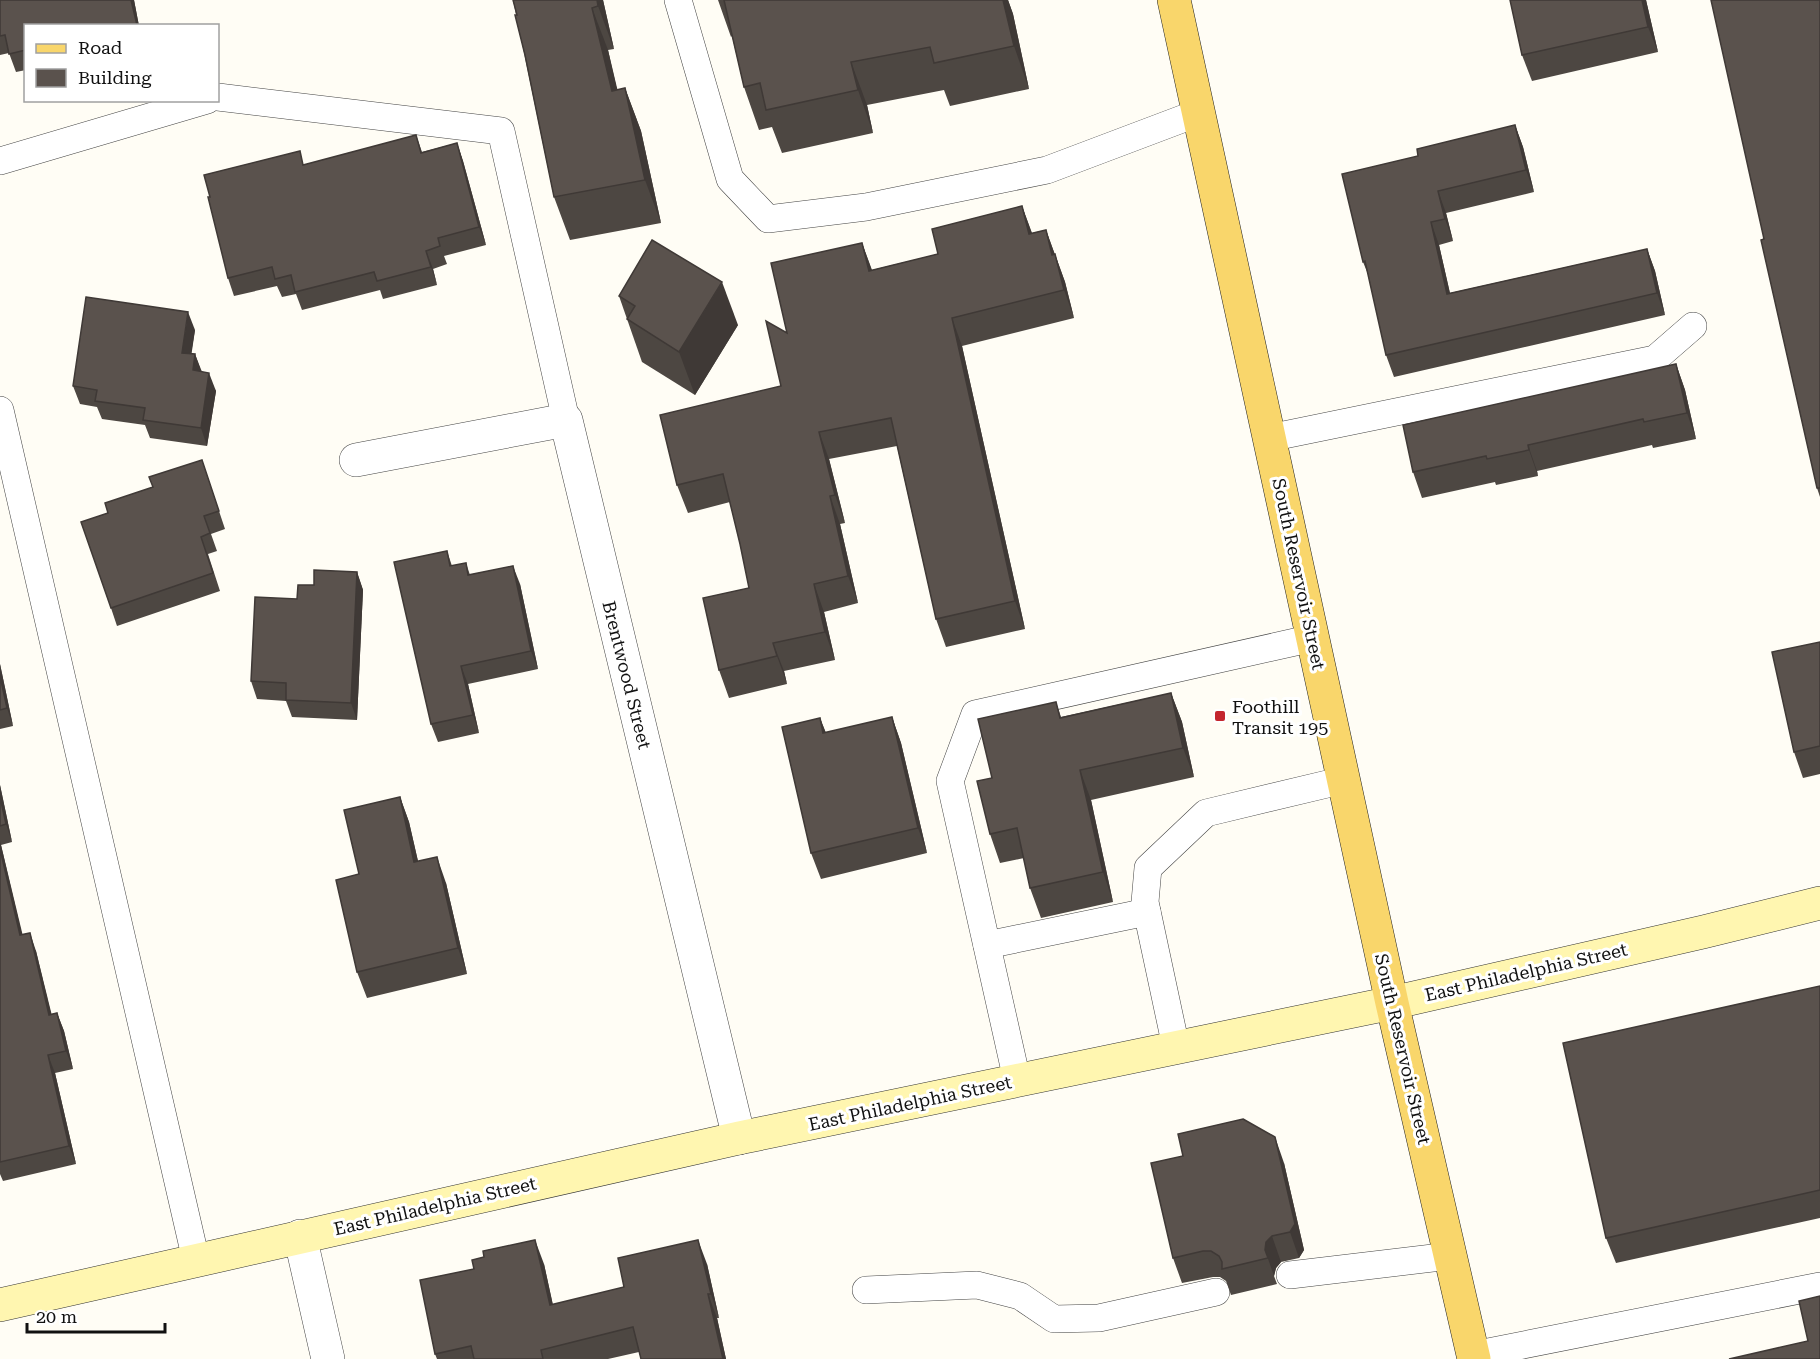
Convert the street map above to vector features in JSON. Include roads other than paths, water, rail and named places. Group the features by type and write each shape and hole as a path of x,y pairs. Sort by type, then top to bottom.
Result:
{"main road":[{"name":"South Reservoir Street","path":"1174,0 1392,1003 1473,1357"}],"street":[{"path":"356,460 566,420"},
{"name":"Brentwood Street","path":"566,420 739,1138"},
{"name":"East Philadelphia Street","path":"0,1305 739,1138 1392,1003 1820,903"},
{"path":"300,1236 328,1359"}],"lane":[{"path":"678,0 730,179 768,219 866,207 1047,170 1198,113"},
{"path":"219,97 501,131 566,420"},
{"path":"0,161 200,102"},
{"path":"1269,438 1655,359 1693,326"},
{"path":"0,410 196,1260"},
{"path":"1017,1080 950,781 975,714 1313,638"},
{"path":"1176,1047 1145,902 1148,868 1206,813 1344,780"},
{"path":"987,945 1147,912"},
{"path":"1290,1275 1450,1257"},
{"path":"866,1290 976,1285 1020,1296 1054,1319 1099,1318 1216,1292"},
{"path":"1473,1357 1820,1286"}],"place":[{"name":"Foothill Transit 195","path":"1220,716"}]}
